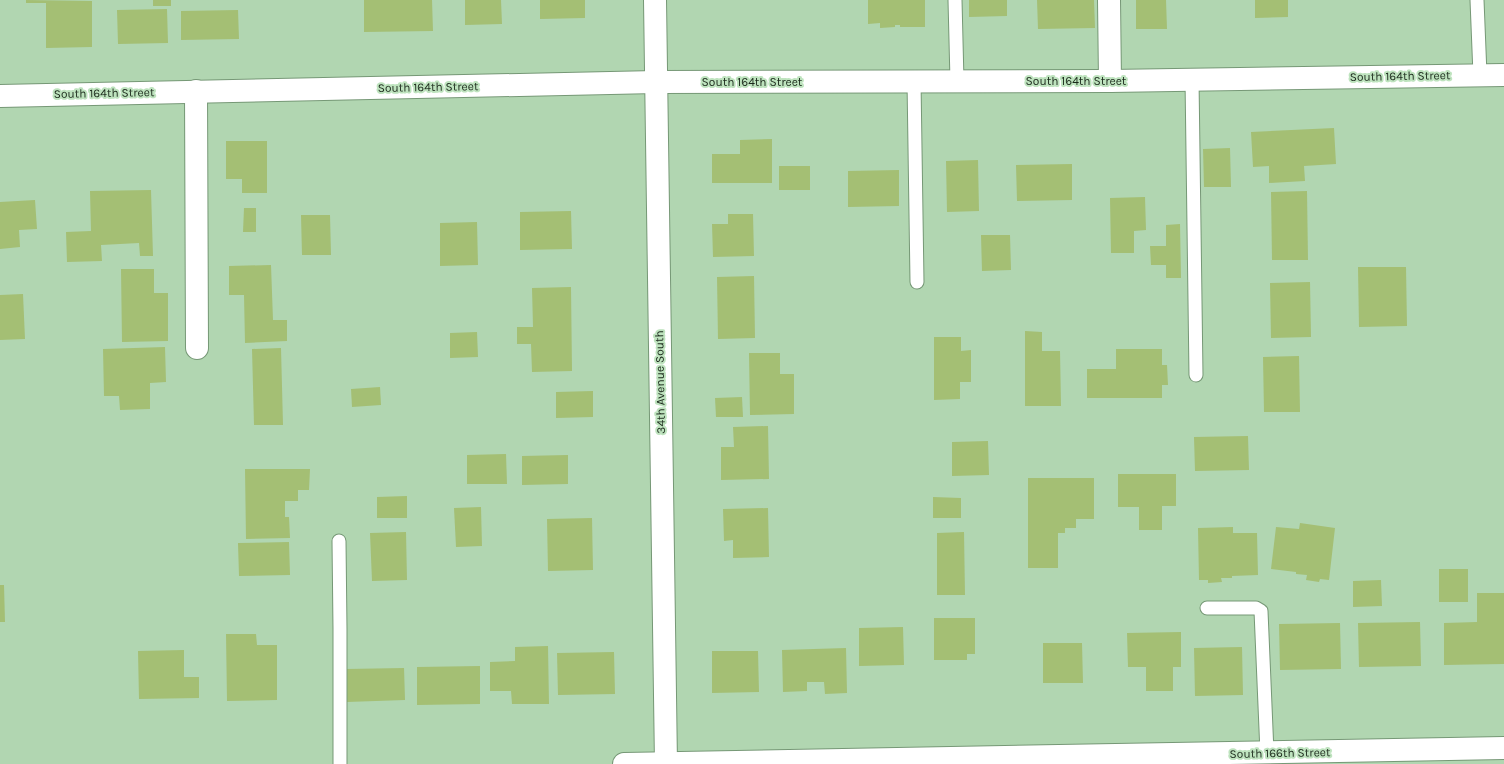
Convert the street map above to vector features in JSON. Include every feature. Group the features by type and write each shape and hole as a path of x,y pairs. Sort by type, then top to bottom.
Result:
{"street":[{"name":"34th Avenue South","path":"655,0 666,764"},
{"path":"1110,0 1110,81"},
{"name":"South 164th Street","path":"0,96 656,82 1110,81 1504,75"},
{"path":"196,91 196,348"},
{"name":"South 166th Street","path":"624,764 1045,760 1267,753 1428,757 1504,748"}],"lane":[{"path":"955,0 957,81"},
{"path":"1477,0 1480,75"},
{"path":"1192,79 1196,375"},
{"path":"914,81 917,282"},
{"path":"339,540 340,764"},
{"path":"1207,608 1256,608 1261,611 1267,753"}],"building":[{"path":"26,0 92,1 92,47 46,48 46,3 26,3"},
{"path":"153,0 171,0 171,6 153,6"},
{"path":"364,0 432,0 433,31 364,32"},
{"path":"465,0 501,0 502,24 465,25"},
{"path":"540,0 585,0 585,18 540,19"},
{"path":"868,0 925,0 925,27 900,27 900,25 895,25 895,27 880,28 880,23 868,24"},
{"path":"969,0 1007,0 1007,16 969,17"},
{"path":"1037,0 1094,0 1095,28 1038,29"},
{"path":"1136,0 1166,0 1167,29 1136,29"},
{"path":"1255,0 1288,0 1288,17 1255,18"},
{"path":"167,9 168,43 118,44 117,10"},
{"path":"238,10 239,39 181,40 181,11"},
{"path":"1334,128 1336,164 1304,166 1305,181 1269,183 1269,166 1253,167 1251,132"},
{"path":"772,139 772,183 712,183 712,154 740,154 740,140"},
{"path":"226,141 267,141 267,193 242,193 242,179 226,179"},
{"path":"1230,148 1231,187 1204,187 1203,149"},
{"path":"978,160 979,211 947,212 946,161"},
{"path":"1072,164 1072,200 1017,201 1016,165"},
{"path":"779,166 810,166 810,190 779,190"},
{"path":"899,170 899,206 848,207 848,171"},
{"path":"151,190 153,256 140,256 139,243 101,245 102,261 67,262 66,232 91,231 90,191"},
{"path":"1307,191 1308,260 1272,260 1271,192"},
{"path":"1145,197 1146,230 1134,231 1134,253 1111,253 1110,198"},
{"path":"35,200 37,229 19,230 20,247 0,249 0,202"},
{"path":"244,208 256,208 256,232 243,232"},
{"path":"571,211 572,249 520,250 520,212"},
{"path":"728,214 753,214 754,256 713,257 712,224 728,224"},
{"path":"301,215 330,215 331,255 302,255"},
{"path":"477,222 478,265 440,266 440,223"},
{"path":"1180,224 1181,278 1166,278 1166,265 1151,265 1150,246 1166,246 1166,225"},
{"path":"981,235 1010,235 1011,270 982,271"},
{"path":"271,265 273,320 287,320 287,341 245,343 244,295 229,295 229,266"},
{"path":"1358,267 1406,267 1407,326 1359,327"},
{"path":"121,269 154,269 154,293 168,293 168,341 122,342"},
{"path":"754,276 755,338 718,339 717,277"},
{"path":"1310,282 1311,337 1271,338 1270,283"},
{"path":"571,287 572,371 532,372 531,344 517,344 517,327 533,327 532,288"},
{"path":"23,294 25,339 0,340 0,295"},
{"path":"1025,331 1042,332 1042,351 1060,351 1061,406 1025,406"},
{"path":"477,332 478,357 450,358 450,333"},
{"path":"934,337 961,337 961,351 971,350 971,382 960,382 960,399 934,400"},
{"path":"165,347 166,382 150,383 150,409 120,410 119,396 104,396 103,349"},
{"path":"281,348 283,425 254,425 252,349"},
{"path":"1116,349 1162,349 1162,365 1167,365 1168,385 1162,385 1162,398 1087,398 1087,369 1116,369"},
{"path":"749,353 780,353 780,374 794,374 794,414 750,415"},
{"path":"1299,356 1300,412 1264,412 1263,357"},
{"path":"380,387 381,405 352,407 351,389"},
{"path":"593,391 593,417 556,418 556,392"},
{"path":"742,397 743,417 716,417 715,398"},
{"path":"768,426 769,479 721,480 721,447 734,447 733,427"},
{"path":"1248,436 1249,470 1195,471 1194,437"},
{"path":"988,441 989,475 952,476 952,442"},
{"path":"506,454 507,484 467,484 467,455"},
{"path":"568,455 568,484 522,485 522,456"},
{"path":"245,469 310,469 309,490 298,490 298,501 285,501 285,517 289,517 290,538 246,539"},
{"path":"1118,474 1176,474 1176,506 1162,506 1162,530 1139,530 1139,507 1118,507"},
{"path":"1028,478 1094,478 1094,519 1076,519 1076,528 1065,528 1065,533 1058,533 1058,568 1028,568"},
{"path":"407,496 407,518 377,518 377,497"},
{"path":"933,497 961,498 961,518 933,518"},
{"path":"481,507 482,546 456,547 454,508"},
{"path":"768,508 769,557 733,558 733,540 724,541 723,509"},
{"path":"592,518 593,570 548,571 547,519"},
{"path":"1300,523 1335,528 1329,580 1320,579 1319,582 1306,580 1307,575 1271,569 1276,527 1299,529"},
{"path":"1233,527 1233,533 1257,533 1258,575 1221,578 1222,582 1208,583 1208,580 1199,580 1198,528"},
{"path":"406,532 407,580 372,581 370,533"},
{"path":"964,532 965,595 937,595 937,533"},
{"path":"289,542 290,575 239,576 238,543"},
{"path":"1439,569 1468,569 1468,602 1439,602"},
{"path":"1381,580 1382,606 1353,607 1353,581"},
{"path":"0,585 4,585 5,622 0,622"},
{"path":"1477,593 1504,593 1504,664 1444,665 1444,623 1477,622"},
{"path":"934,618 975,618 975,654 967,654 967,660 934,660"},
{"path":"1420,622 1421,666 1359,667 1358,623"},
{"path":"1340,623 1341,669 1280,670 1279,624"},
{"path":"903,627 904,665 859,666 859,628"},
{"path":"1181,632 1181,667 1173,667 1173,691 1146,691 1146,667 1128,667 1127,633"},
{"path":"226,634 256,634 257,645 277,645 277,700 227,701"},
{"path":"1043,643 1082,643 1083,683 1043,683"},
{"path":"548,646 549,704 512,704 511,691 490,691 490,662 515,661 515,647"},
{"path":"1242,647 1243,695 1195,696 1194,648"},
{"path":"846,648 847,693 825,694 824,682 807,682 807,691 783,692 782,650"},
{"path":"184,650 184,677 199,677 199,698 139,699 138,651"},
{"path":"712,651 758,651 759,692 712,693"},
{"path":"614,652 615,694 558,695 557,653"},
{"path":"480,666 480,704 417,705 417,667"},
{"path":"404,668 405,700 347,702 346,669"}]}
